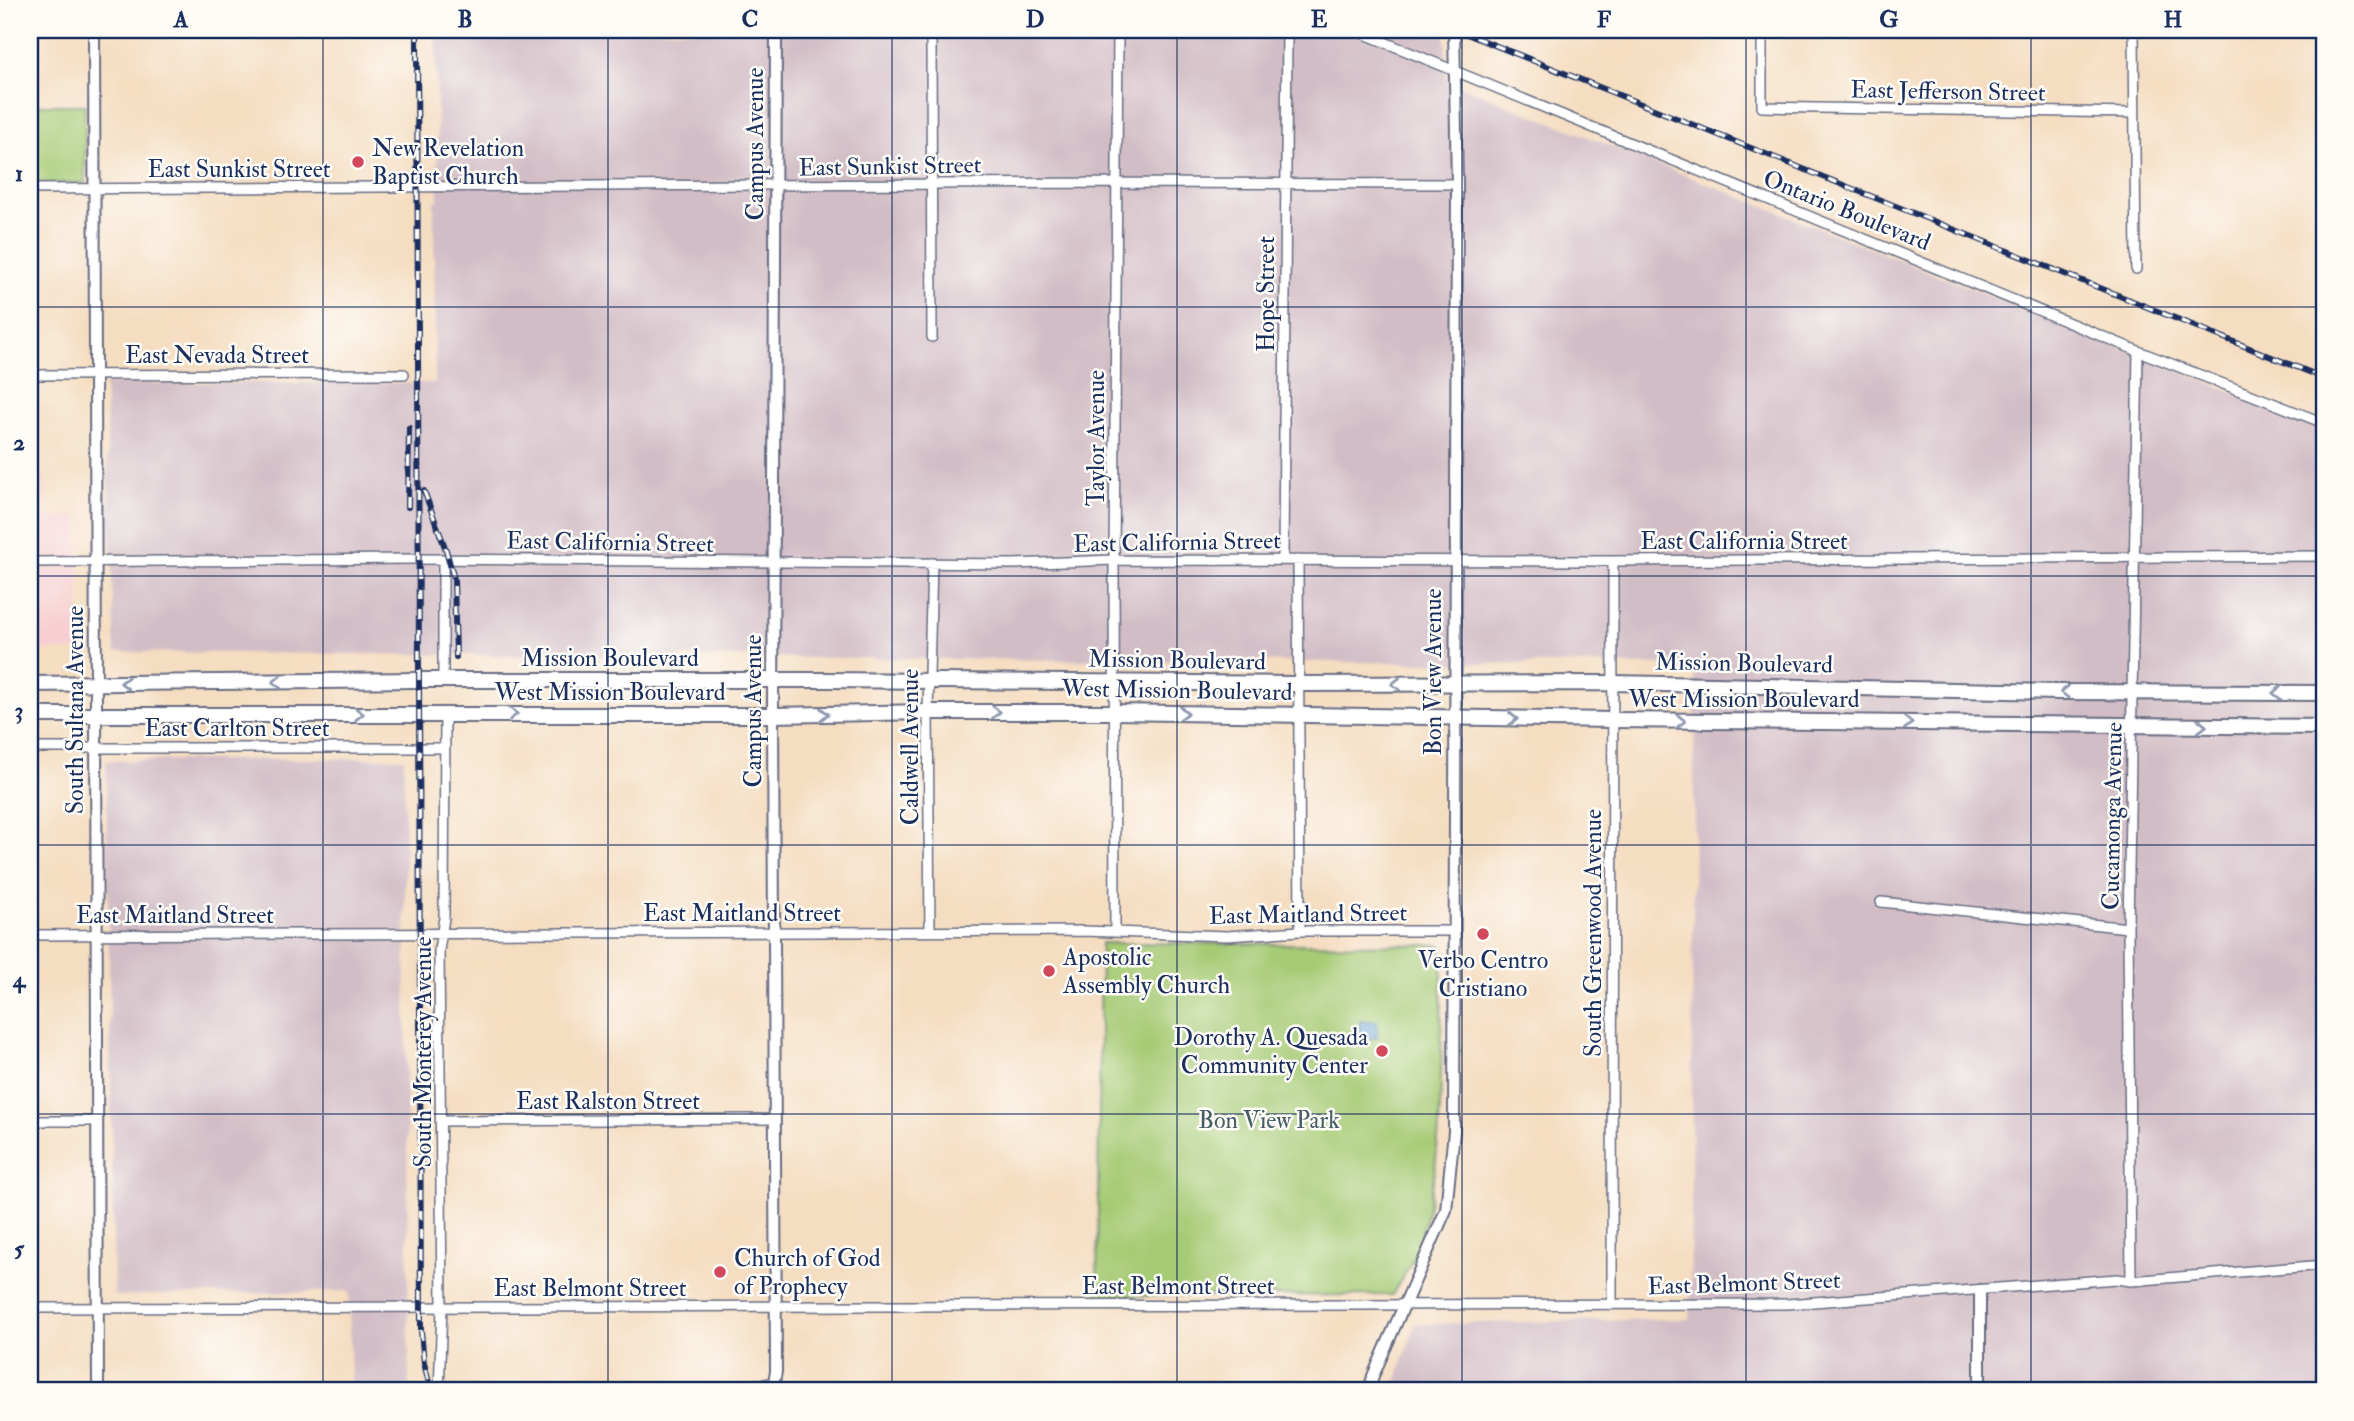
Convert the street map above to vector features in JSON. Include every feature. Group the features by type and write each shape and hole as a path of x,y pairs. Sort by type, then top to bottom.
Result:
{"main road":[{"name":"Mission Boulevard","path":"30,684 443,680 1116,681 1300,684 1613,683 2324,693"},
{"name":"West Mission Boulevard","path":"30,715 1116,712 2324,727"}],"street":[{"name":"South Sultana Avenue","path":"94,30 98,1391"},
{"name":"Campus Avenue","path":"773,1387 776,1306 773,715 775,30"},
{"path":"931,30 932,337"},
{"name":"Taylor Avenue","path":"1115,931 1114,560 1118,30"},
{"name":"Hope Street","path":"1283,559 1286,30"},
{"name":"Ontario Boulevard","path":"1355,30 2138,351 2324,423"},
{"name":"Bon View Avenue","path":"1369,1391 1373,1376 1446,1210 1454,1130 1457,184 1454,30"},
{"name":"East Jefferson Street","path":"1762,30 1762,107 2134,113"},
{"path":"2134,30 2136,269"},
{"name":"East Sunkist Street","path":"30,189 1116,183 1457,184"},
{"name":"Cucamonga Avenue","path":"2131,1281 2128,928 2138,351"},
{"name":"East Nevada Street","path":"30,374 404,374"},
{"name":"East California Street","path":"30,562 443,559 1014,564 1114,560 1613,561 2324,556"},
{"path":"443,559 443,680"},
{"path":"1298,560 1300,931"},
{"name":"South Greenwood Avenue","path":"1612,1305 1613,561"},
{"name":"Caldwell Avenue","path":"930,932 928,712 932,563"},
{"name":"South Monterey Avenue","path":"439,1391 442,1308 439,950 444,918 445,714"},
{"name":"East Carlton Street","path":"30,748 445,748"},
{"path":"1881,902 2128,928"},
{"name":"East Maitland Street","path":"30,935 1115,931 1214,936 1300,931 1454,931"},
{"name":"East Ralston Street","path":"440,1121 775,1119"},
{"path":"30,1121 97,1121"},
{"name":"East Belmont Street","path":"30,1308 1798,1303 2324,1265"},
{"path":"1980,1290 1980,1391"},
{"path":"685,1391 773,1387"}],"shaded area":[{"path":"436,30 1445,30 1447,81 2324,428 2324,1391 1393,1391 1415,1324 1690,1319 1695,665 115,652 105,383 435,383 434,201 438,201"},
{"path":"30,474 45,475 44,516 78,516 80,651 30,650"},
{"path":"404,758 409,1391 351,1391 349,1291 114,1296 106,761"}],"green space":[{"path":"30,105 85,105 85,183 30,183"},
{"name":"Bon View Park","path":"1101,943 1442,945 1441,1096 1435,1171 1417,1250 1392,1295 1097,1296"}],"water":[{"path":"1360,1021 1377,1021 1377,1038 1359,1038"}],"railway":[{"path":"417,30 421,1331 424,1363 431,1391"},
{"path":"1457,30 2324,378"},
{"path":"408,507 409,428"},
{"path":"424,491 454,579 456,657"}],"place":[{"name":"New Revelation Baptist Church","path":"358,162"},
{"name":"Verbo Centro Cristiano","path":"1483,934"},
{"name":"Apostolic Assembly Church","path":"1049,971"},
{"name":"Dorothy A. Quesada Community Center","path":"1382,1051"},
{"name":"Church of God of Prophecy","path":"720,1272"}]}
